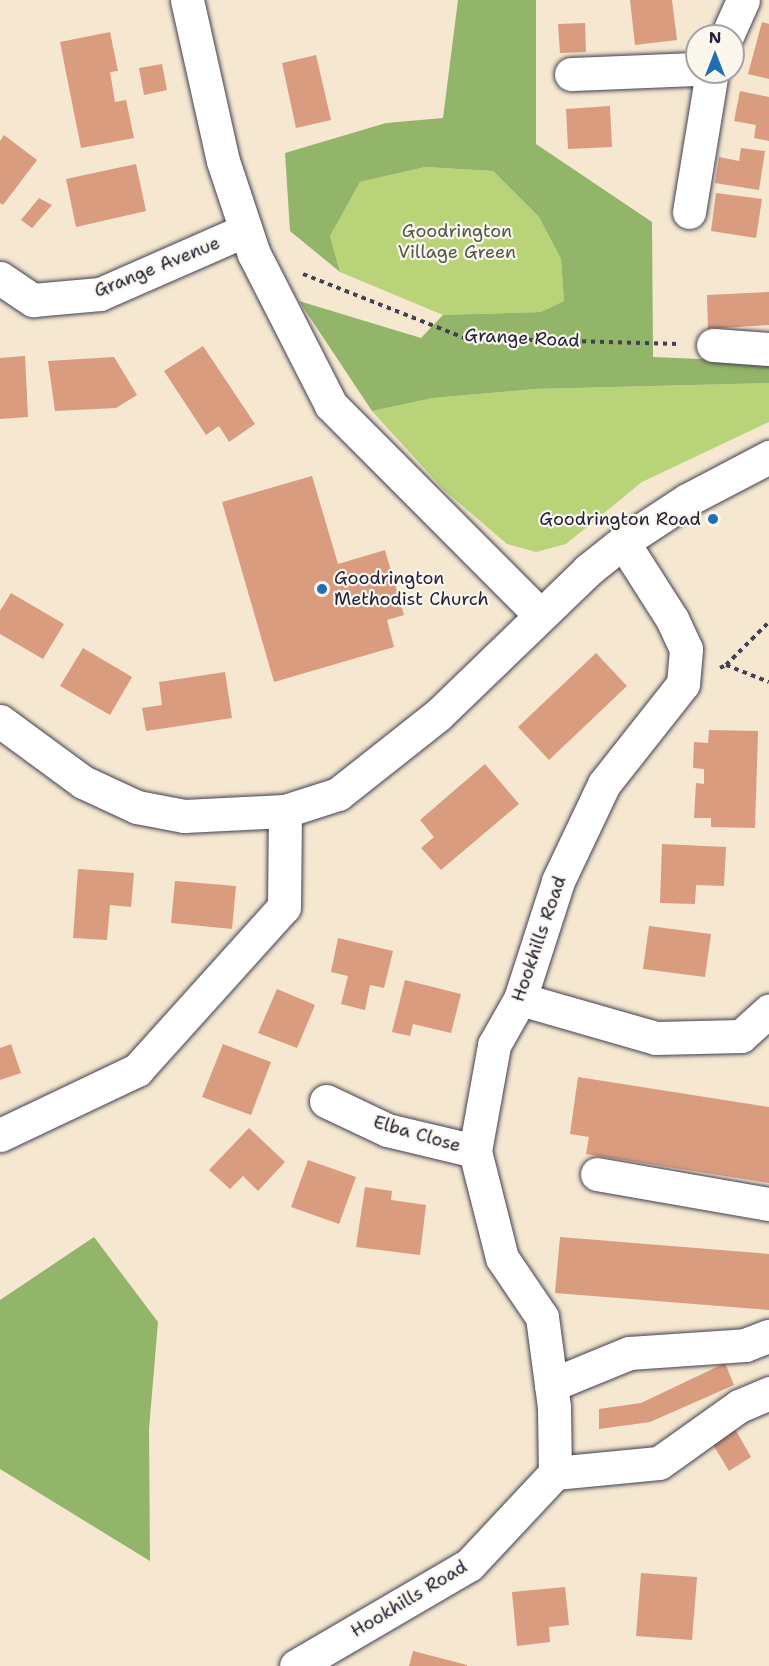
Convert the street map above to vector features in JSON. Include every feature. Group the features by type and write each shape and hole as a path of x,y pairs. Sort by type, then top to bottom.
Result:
{"street":[{"path":"187,0 223,161 250,242 330,405 540,615"},
{"path":"732,24 743,0"},
{"path":"571,74 685,69"},
{"path":"689,212 710,84"},
{"name":"Grange Avenue","path":"0,278 33,300 100,294 250,242"},
{"path":"713,345 769,349"},
{"path":"0,722 83,782 137,807 184,816 285,811 338,794 438,715 540,615 623,542 687,500 769,458"},
{"path":"623,542 672,619 686,649 683,684"},
{"name":"Hookhills Road","path":"296,1666 470,1565 555,1473 551,1385 542,1317 502,1258 475,1151 494,1045 520,999 558,881 604,784 683,684"},
{"path":"0,1135 136,1070 284,907 285,811"},
{"path":"520,999 656,1038 741,1036 769,1011"},
{"name":"Elba Close","path":"326,1101 387,1130 475,1151"},
{"path":"597,1174 769,1204"},
{"path":"551,1385 629,1353 746,1345 769,1336"},
{"path":"555,1473 659,1463 739,1406 769,1393"}],"path":[{"name":"Grange Road","path":"250,242 465,338 713,345"},
{"path":"683,684 726,665 769,622"},
{"path":"726,665 769,682"}],"green space":[{"path":"458,0 536,0 536,144 652,222 653,357 769,362 769,383 535,389 433,398 372,411 299,301 421,338 443,315 541,312 564,301 561,259 539,217 493,171 425,167 360,182 330,236 340,272 290,231 285,153 386,123 443,118"},
{"name":"Goodrington Village Green","path":"425,167 493,171 539,217 561,259 564,301 541,312 443,315 340,272 330,236 360,182"},
{"path":"769,383 769,422 642,482 566,544 536,552 507,544 444,490 372,411 433,398 535,389"},
{"path":"94,1237 158,1322 149,1429 150,1561 0,1469 0,1300"}],"building":[{"path":"630,0 672,0 677,40 635,45"},
{"path":"762,22 769,24 769,79 748,74"},
{"path":"585,23 586,52 560,53 558,24"},
{"path":"110,32 118,71 110,72 115,102 126,100 134,138 81,148 60,42"},
{"path":"316,55 331,120 296,128 282,63"},
{"path":"162,64 167,90 144,95 139,68"},
{"path":"740,91 769,97 769,141 754,138 756,125 734,121"},
{"path":"610,106 612,147 568,149 566,109"},
{"path":"4,135 37,160 3,205 0,203 0,141"},
{"path":"741,148 765,151 759,190 715,183 719,157 739,161"},
{"path":"136,164 146,211 76,227 66,179"},
{"path":"716,193 762,199 756,238 711,231"},
{"path":"39,198 52,205 32,228 21,220"},
{"path":"769,292 769,325 708,329 707,295"},
{"path":"203,346 255,424 229,442 219,426 206,435 164,371"},
{"path":"25,356 28,417 0,419 0,358"},
{"path":"114,357 137,395 116,408 55,411 48,361"},
{"name":"Goodrington Methodist Church","path":"312,476 338,564 385,550 404,615 387,620 394,647 274,682 222,502"},
{"path":"11,593 64,624 43,659 0,634 0,611"},
{"path":"83,648 132,677 110,715 60,686"},
{"path":"596,653 627,686 549,760 518,727"},
{"path":"225,672 232,718 146,731 142,708 162,705 159,682"},
{"path":"709,730 758,731 755,828 711,827 711,818 694,818 696,783 704,784 704,769 693,768 694,742 708,743"},
{"path":"485,764 519,804 441,870 421,848 434,837 420,820"},
{"path":"662,844 726,847 724,886 696,885 695,904 660,903"},
{"path":"78,869 134,873 131,907 110,905 107,940 73,938"},
{"path":"175,881 236,886 232,929 171,923"},
{"path":"649,926 711,934 705,977 643,969"},
{"path":"338,938 393,951 384,988 370,985 365,1010 341,1004 348,976 331,972"},
{"path":"405,980 461,994 451,1033 413,1024 410,1036 392,1032"},
{"path":"277,989 315,1005 297,1048 258,1033"},
{"path":"11,1044 21,1073 0,1080 0,1048"},
{"path":"223,1044 271,1062 251,1115 202,1097"},
{"path":"578,1077 769,1107 769,1183 586,1154 589,1137 570,1134"},
{"path":"249,1128 285,1162 258,1191 243,1176 230,1189 209,1170"},
{"path":"308,1160 356,1177 339,1224 291,1207"},
{"path":"365,1187 392,1191 391,1200 426,1205 420,1255 356,1247"},
{"path":"560,1237 769,1254 769,1310 555,1293"},
{"path":"725,1363 734,1385 650,1422 599,1429 599,1409 641,1403"},
{"path":"735,1429 751,1457 729,1471 712,1443"},
{"path":"641,1573 697,1577 692,1640 636,1636"},
{"path":"565,1587 569,1625 549,1627 550,1642 517,1646 512,1592"},
{"path":"413,1651 467,1665 467,1666 409,1666"}],"place":[{"name":"Goodrington Road","path":"713,519"},
{"name":"Goodrington Methodist Church","path":"322,589"}]}
